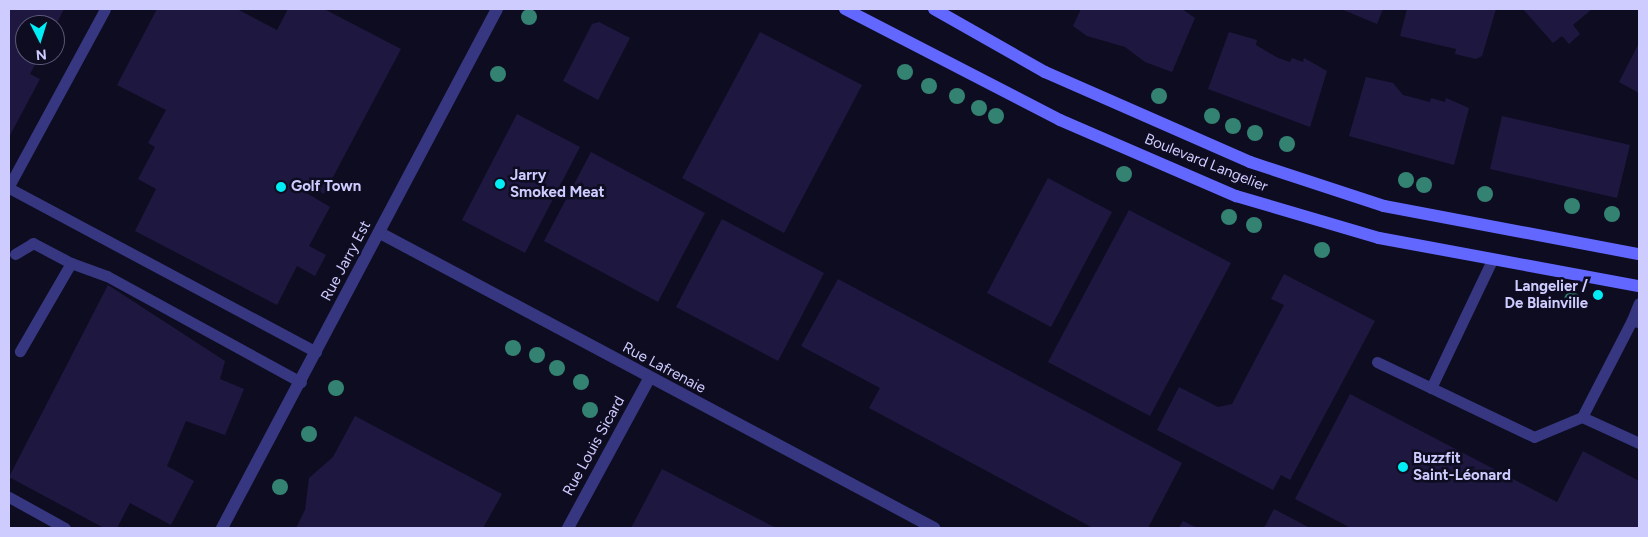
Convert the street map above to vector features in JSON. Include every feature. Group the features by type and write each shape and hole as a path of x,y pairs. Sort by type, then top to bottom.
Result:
{"main road":[{"name":"Boulevard Langelier","path":"845,9 1060,120 1236,196 1379,238 1639,286"},
{"name":"Boulevard Langelier","path":"934,9 1045,72 1250,162 1384,206 1639,254"}],"street":[{"name":"Rue Jarry Est","path":"222,528 380,234 495,9"},
{"name":"Rue Lafrenaie","path":"380,234 649,379 934,528"},
{"name":"Rue Louis Sicard","path":"568,528 649,379"}],"lane":[{"path":"105,9 9,187 316,352"},
{"path":"9,266 12,253 33,243 71,263 107,276 301,382"},
{"path":"1431,388 1492,260"},
{"path":"20,351 71,263"},
{"path":"1377,362 1534,436 1582,417 1636,321 1639,303"},
{"path":"1582,417 1639,443"},
{"path":"9,497 65,528"}],"building":[{"path":"9,9 64,9 61,15 15,15 15,65 35,65 30,74 40,79 9,137"},
{"path":"157,9 237,9 277,30 288,9 324,9 401,49 324,194 301,182 298,188 330,207 309,246 326,255 315,276 297,266 277,305 135,231 156,189 138,179 155,147 148,143 166,110 117,85"},
{"path":"1081,9 1182,9 1195,18 1172,72 1145,62 1125,47 1087,36 1073,26"},
{"path":"1341,9 1383,9 1377,24"},
{"path":"1407,9 1496,9 1482,56 1476,59 1455,54 1456,49 1400,36"},
{"path":"1523,9 1592,9 1573,25 1580,34 1569,44 1562,36 1553,43"},
{"path":"599,22 630,38 598,100 563,81 592,24"},
{"path":"760,32 862,85 784,233 682,178"},
{"path":"1229,32 1257,40 1256,45 1278,58 1290,62 1292,58 1303,62 1304,58 1327,71 1310,127 1208,89"},
{"path":"1639,43 1639,93 1619,82"},
{"path":"1366,77 1393,83 1403,95 1430,102 1431,98 1445,102 1446,98 1469,108 1454,165 1349,136"},
{"path":"517,114 580,147 525,253 462,220"},
{"path":"1502,116 1630,145 1617,198 1490,169"},
{"path":"591,152 705,213 658,302 544,241"},
{"path":"1048,178 1112,212 1051,327 987,293"},
{"path":"1129,210 1231,263 1150,416 1048,362"},
{"path":"722,219 824,273 778,361 676,307"},
{"path":"1284,274 1375,321 1290,480 1281,475 1273,490 1157,430 1179,387 1218,407 1232,404 1284,305 1271,299"},
{"path":"838,279 1182,463 1148,528 1093,528 869,408 880,388 801,346"},
{"path":"108,285 225,361 220,379 244,389 225,435 186,421 167,466 194,481 171,525 130,503 117,528 104,528 9,477"},
{"path":"1350,394 1557,502 1583,451 1639,481 1639,528 1351,528 1295,499"},
{"path":"355,416 502,494 483,528 296,528 305,510 309,478 333,457"},
{"path":"662,469 776,528 631,528"},
{"path":"1274,509 1310,528 1264,528"},
{"path":"1183,521 1197,528 1179,528"}],"place":[{"name":"Jarry Smoked Meat","path":"500,184"},
{"name":"Golf Town","path":"281,187"},
{"name":"Langelier / De Blainville","path":"1598,295"},
{"name":"Buzzfit Saint-Léonard","path":"1403,467"}]}
